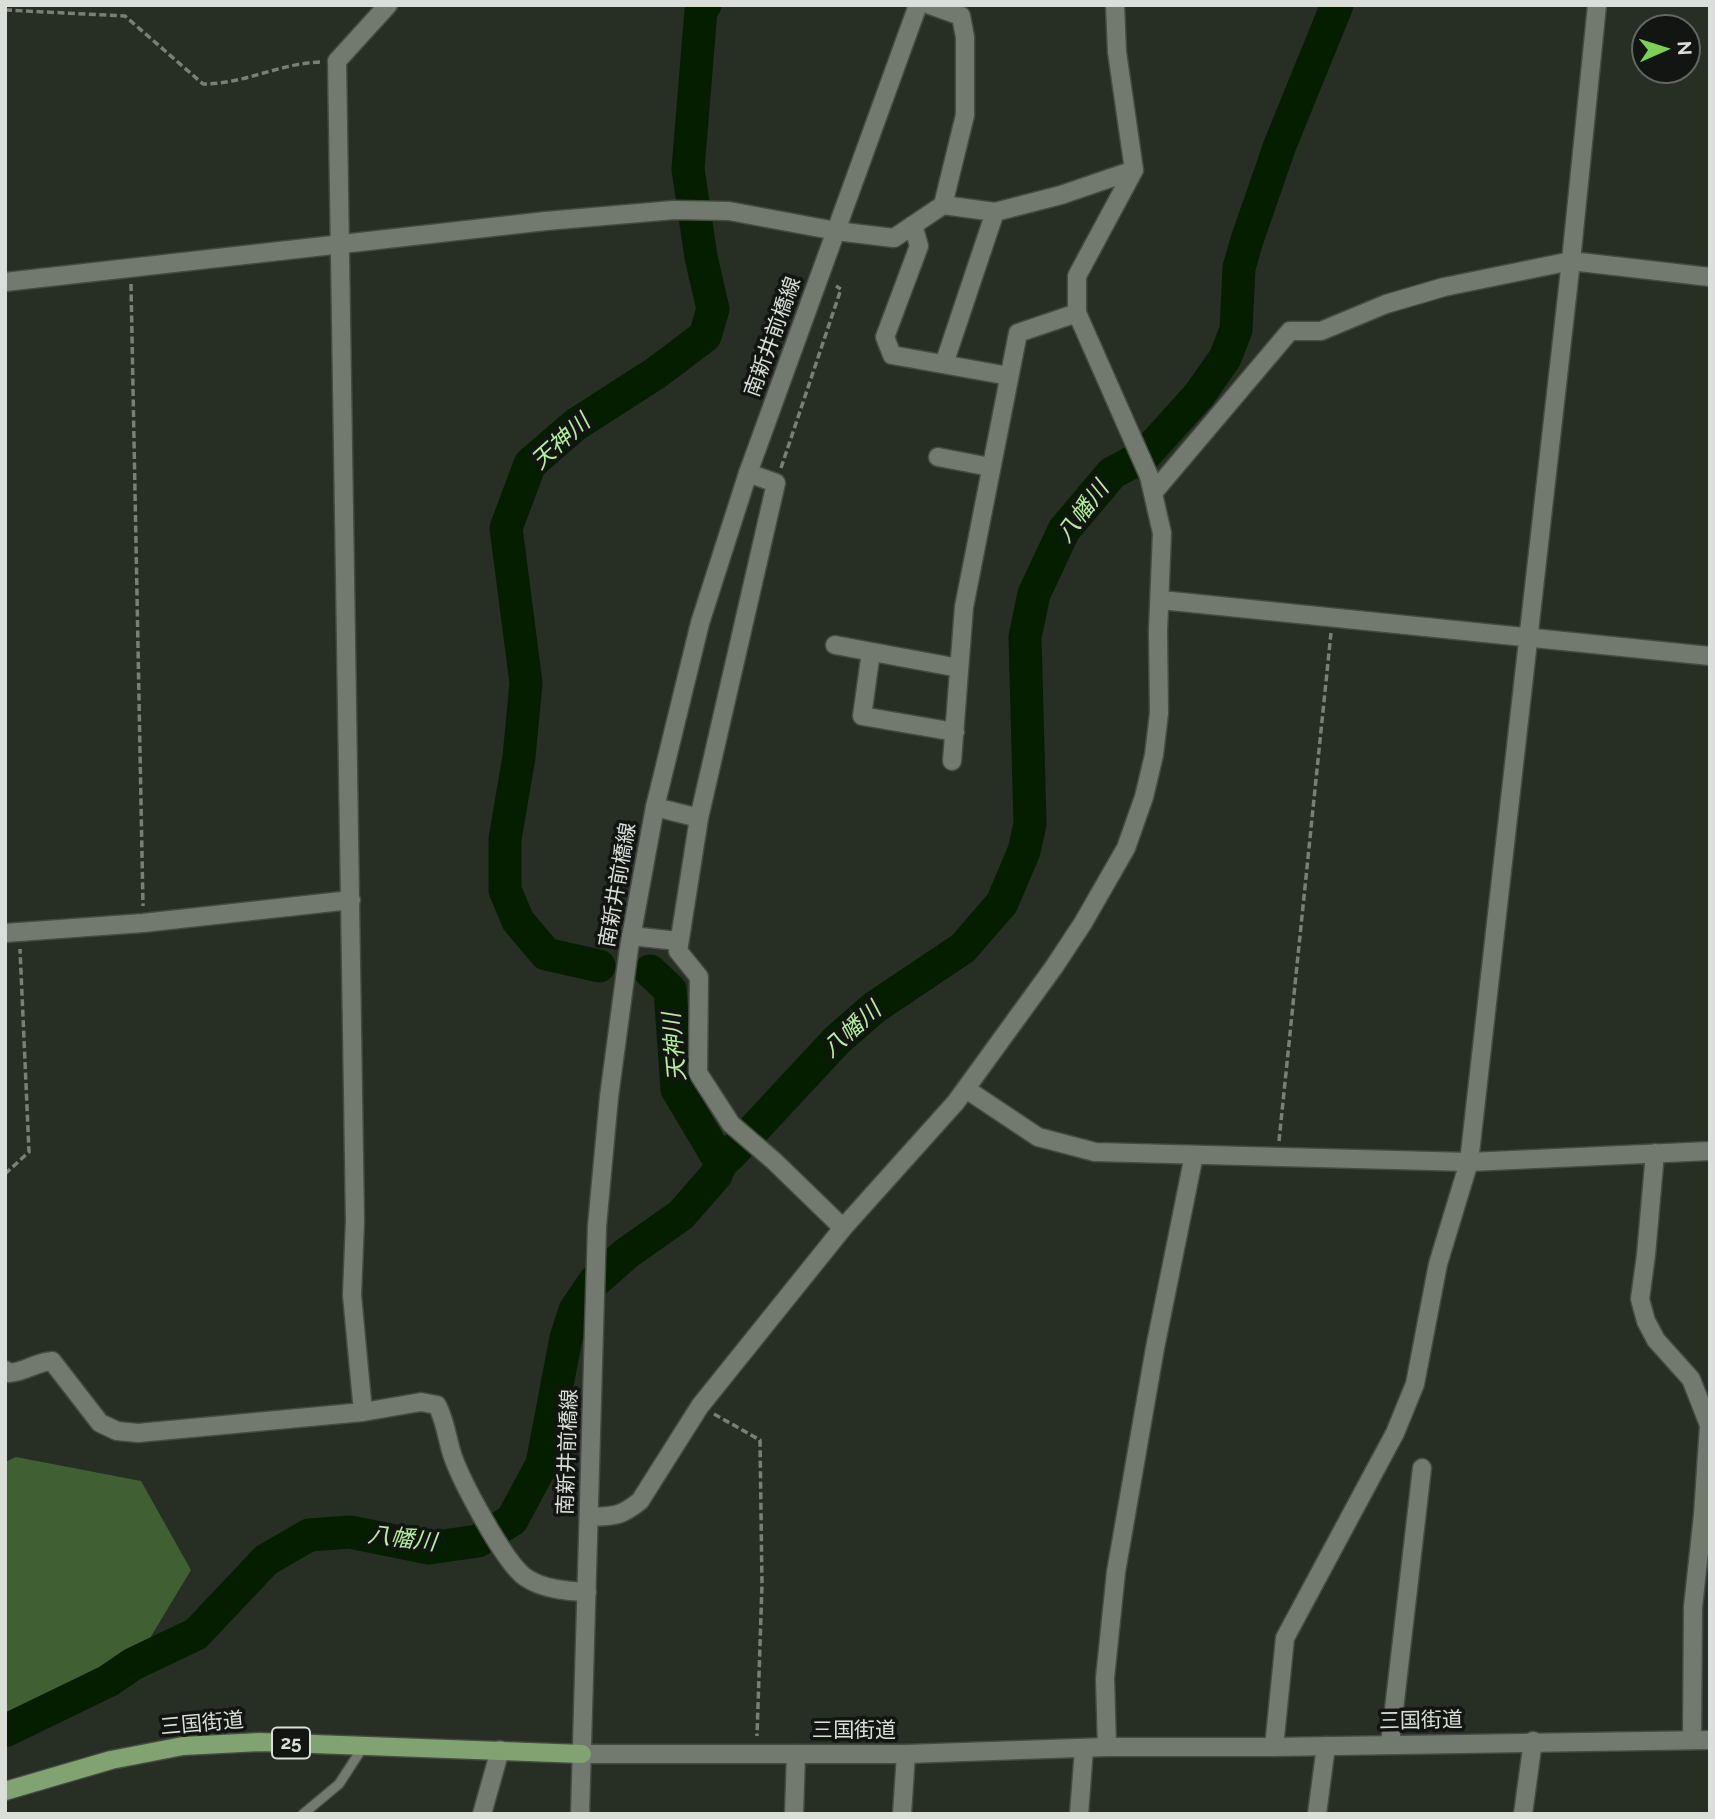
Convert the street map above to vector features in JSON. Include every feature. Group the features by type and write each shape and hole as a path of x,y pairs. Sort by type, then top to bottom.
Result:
{"main road":[{"name":"三国街道","path":"5,1791 111,1760 183,1746 260,1742 582,1754"}],"street":[{"path":"363,1412 352,1295 355,1221 337,61 388,5"},
{"name":"南新井前橋線","path":"580,1814 597,1226 609,1097 631,936 655,807 701,623 748,473 918,5"},
{"path":"930,5 961,16 965,37 965,115 943,205"},
{"path":"589,1517 626,1513 640,1501 700,1406 843,1228 966,1089 1068,945 1126,848 1144,797 1154,755 1159,713 1158,631 1162,533 1151,484 1077,313 1077,276 1134,170 1117,52 1115,5"},
{"path":"1274,1747 1285,1638 1395,1433 1415,1384 1438,1264 1469,1162 1530,638 1597,5"},
{"path":"5,282 546,222 674,211 729,211 894,238 943,205 995,212 1061,195 1134,170"},
{"path":"944,364 995,212"},
{"path":"912,225 919,246 885,337 892,355 1009,376"},
{"path":"1151,484 1290,331 1321,331 1387,304 1444,287 1571,261 1710,276"},
{"path":"952,761 964,607 1018,333 1077,313"},
{"path":"938,457 990,467"},
{"path":"748,473 776,483 699,818 678,951 699,977 698,1073 731,1124 774,1161 843,1228"},
{"path":"1161,600 1710,656"},
{"path":"835,645 959,668"},
{"path":"872,652 862,716 954,732"},
{"path":"655,807 699,818"},
{"path":"12,933 143,923 351,900"},
{"path":"631,936 678,941"},
{"path":"966,1089 1038,1137 1095,1152 1469,1162 1710,1151"},
{"path":"1655,1153 1640,1298 1646,1321 1656,1340 1691,1379 1709,1425 1693,1607 1701,1739"},
{"path":"1107,1747 1105,1678 1116,1572 1153,1362 1194,1155"},
{"path":"5,1370 19,1373 41,1362 52,1361 100,1423 117,1431 138,1433 363,1412 421,1402 437,1405 443,1415 460,1475 481,1514 524,1577 556,1590 587,1592"},
{"path":"1390,1744 1422,1468"},
{"name":"三国街道","path":"582,1754 906,1754 1107,1747 1274,1747 1701,1739"},
{"path":"1523,1814 1533,1741"},
{"path":"1317,1814 1326,1746"},
{"path":"1079,1814 1084,1749"},
{"path":"482,1814 500,1750"},
{"path":"794,1814 796,1754"},
{"path":"902,1814 906,1754"}],"lane":[{"path":"303,1814 339,1784 364,1745"}],"path":[{"path":"5,10 125,16 203,84 222,84 298,62 337,61"},
{"path":"131,268 143,923"},
{"path":"776,483 841,289 819,276"},
{"path":"1277,1157 1333,618"},
{"path":"5,1174 29,1152 12,933"},
{"path":"700,1406 760,1440 762,1585 756,1754"}],"green space":[{"path":"16,1457 141,1481 191,1570 144,1648 59,1697 5,1716 5,1462"}],"waterway":[{"name":"天神川","path":"599,966 546,954 518,921 505,890 505,839 519,757 526,683 506,528 530,464 575,425 656,373 705,336 713,309 701,257 688,169 701,10 705,5"},
{"name":"八幡川","path":"5,1731 196,1634 266,1560 309,1535 350,1532 429,1548 478,1541 512,1520 542,1464 566,1338 575,1310 594,1282 627,1253 681,1215 716,1175 721,1163 837,1040 875,1007 963,948 1002,903 1024,851 1030,824 1025,637 1034,594 1064,530 1112,473 1144,456 1199,395 1225,358 1236,330 1239,268 1247,240 1280,145 1337,5"},
{"name":"天神川","path":"650,971 670,990 677,1089 721,1163"}]}
